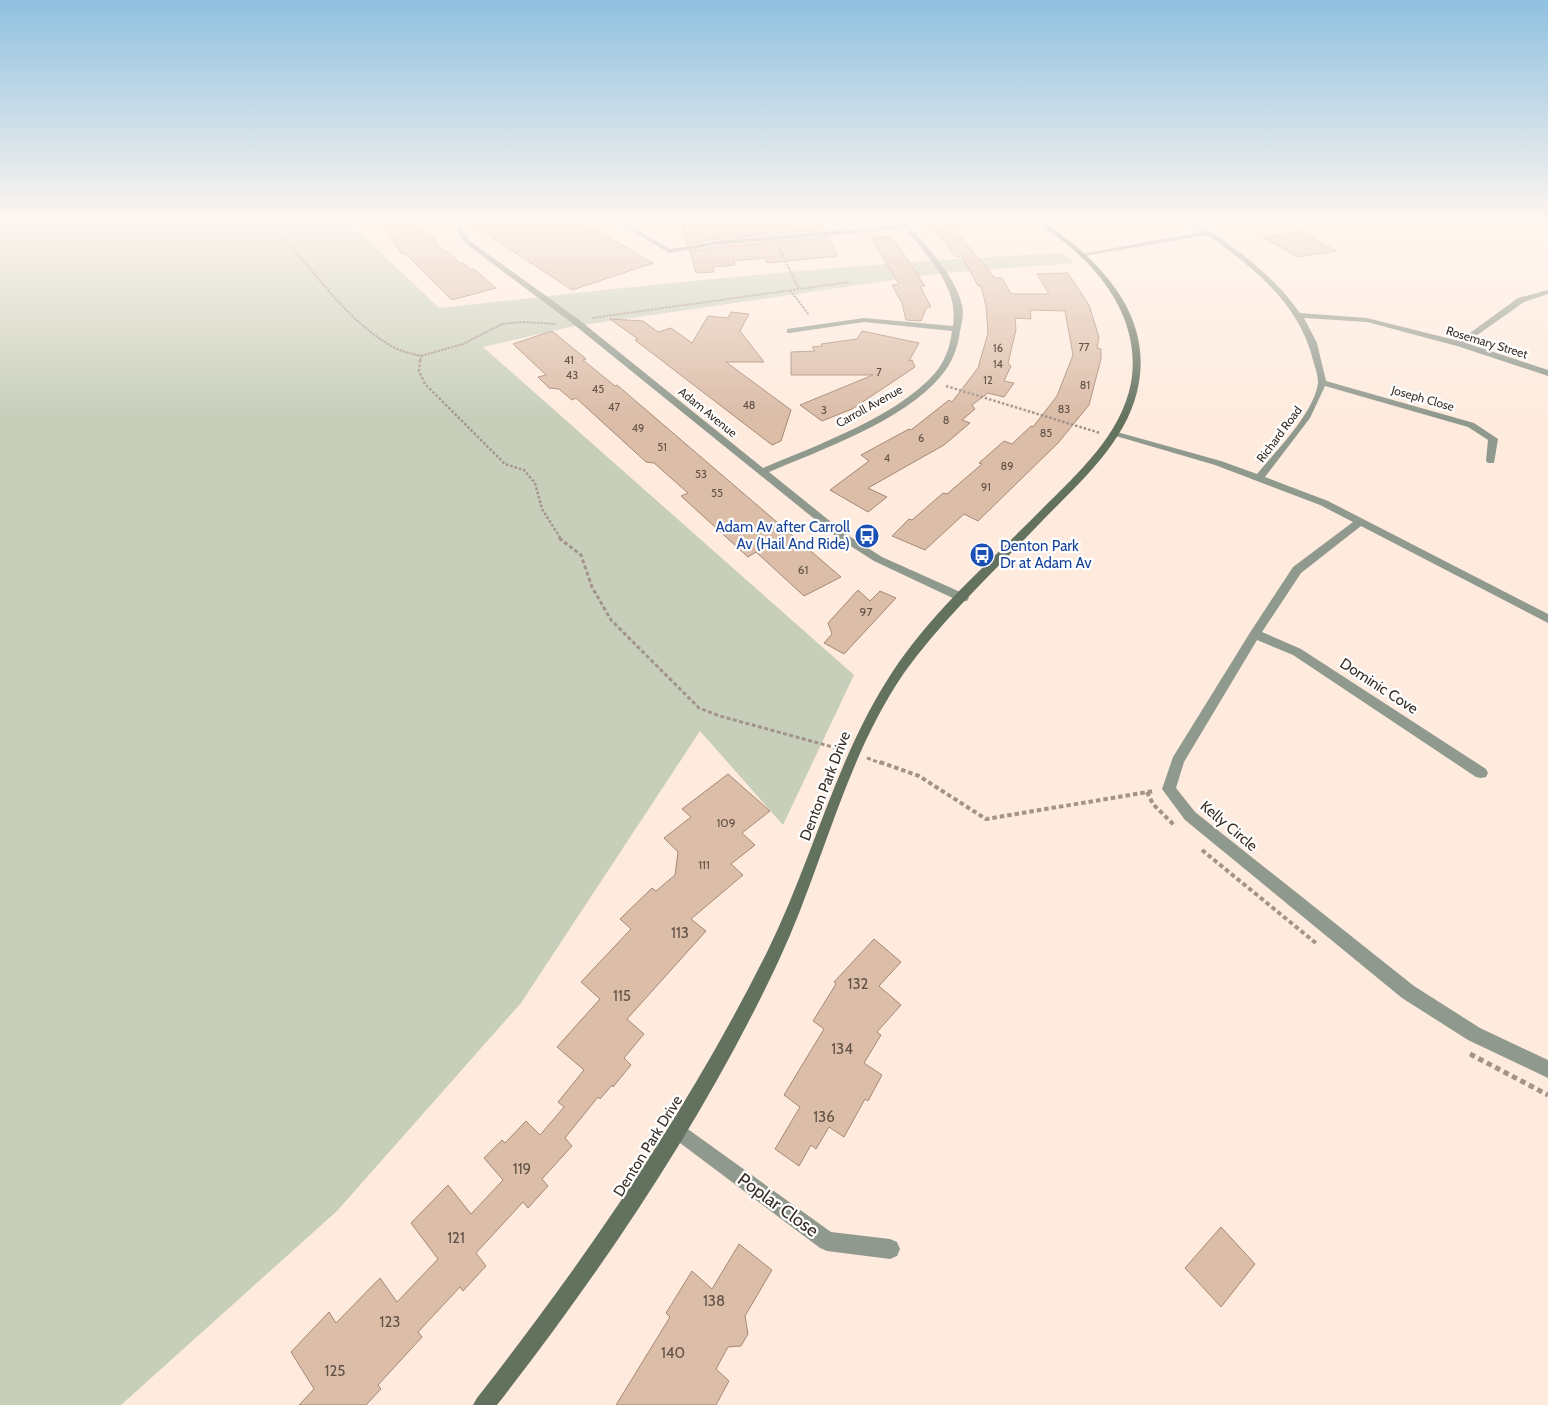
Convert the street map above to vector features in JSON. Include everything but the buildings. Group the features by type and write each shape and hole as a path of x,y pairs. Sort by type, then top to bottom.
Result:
{"main road":[{"name":"Denton Park Drive","path":"484,1405 580,1278 626,1212 678,1131 740,1022 776,951 819,849 853,753 871,716 915,650 1086,469 1113,435 1127,409 1135,382 1137,353 1135,338 1127,311 1112,287"}],"street":[{"name":"Adam Avenue","path":"528,287 575,321 842,536 878,559 963,598"},
{"name":"Carroll Avenue","path":"762,472 864,426 901,406 931,381 950,357 957,329 958,305 950,287"},
{"path":"1274,287 1300,315 1317,349 1322,382"},
{"path":"1460,344 1521,300 1548,292"},
{"name":"Rosemary Street","path":"1300,315 1366,320 1460,344 1548,373"},
{"path":"790,331 872,320 957,329"},
{"name":"Joseph Close","path":"1322,382 1471,425 1493,439 1491,461"},
{"name":"Richard Road","path":"1260,477 1311,410 1322,382"},
{"path":"1113,435 1260,477 1324,503 1548,619"},
{"path":"1169,789 1178,761 1255,634 1297,570 1360,522"},
{"name":"Dominic Cove","path":"1255,634 1297,652 1481,773"},
{"name":"Kelly Circle","path":"1169,789 1190,816 1408,992 1474,1034 1548,1069"},
{"name":"Poplar Close","path":"678,1131 827,1241 890,1249"}],"path":[{"path":"327,287 354,318 396,349 421,356 463,344 502,324 522,322 558,324 816,287"},
{"path":"790,290 817,326"},
{"path":"421,356 419,371 425,384 505,464 524,470 535,483 542,509 559,538 581,555 592,587 611,620 699,708 720,716 832,746"},
{"path":"931,381 1113,435"},
{"path":"875,762 919,776 986,818 1169,789"}],"green space":[{"path":"0,287 417,287 439,308 639,287 847,287 569,327 483,347 854,675 783,825 700,731 521,1003 337,1211 121,1405 0,1405"}],"place":[{"name":"Adam Av after Carroll Av (Hail And Ride)","path":"867,536"},
{"name":"Denton Park Dr at Adam Av","path":"982,555"}]}
